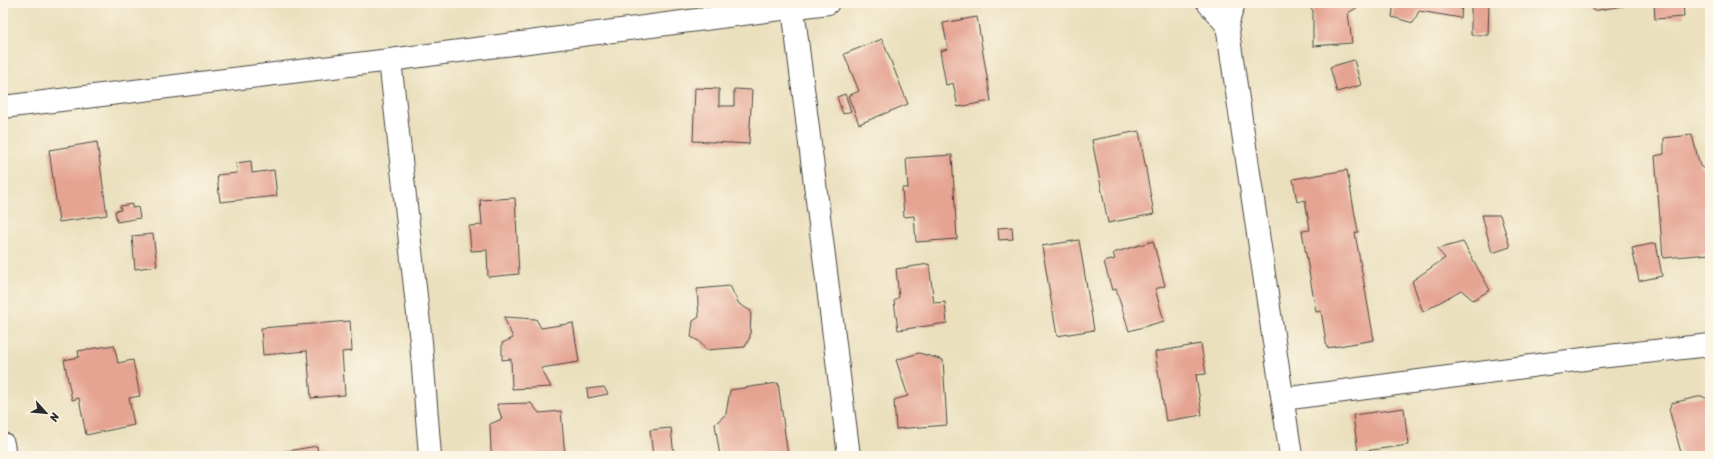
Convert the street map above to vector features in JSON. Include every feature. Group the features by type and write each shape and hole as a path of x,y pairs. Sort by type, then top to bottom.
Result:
{"street":[{"path":"3,107 390,60 828,3"},
{"path":"1208,3 1227,25"},
{"path":"1234,3 1227,25 1291,456"},
{"path":"793,8 849,456"},
{"path":"390,60 421,342 430,456"},
{"path":"1283,399 1599,357 1710,345"},
{"path":"3,444 5,456"}],"building":[{"path":"1308,3 1357,3 1358,7 1348,13 1352,43 1313,46 1313,11"},
{"path":"1394,3 1462,3 1461,18 1419,11 1413,23 1392,17"},
{"path":"1471,3 1489,3 1488,35 1471,35"},
{"path":"1592,3 1629,3 1629,5 1593,11"},
{"path":"1654,3 1683,3 1684,17 1655,19"},
{"path":"977,17 991,101 958,107 953,83 946,85 940,51 948,49 943,23"},
{"path":"882,39 908,104 859,124 848,96 859,91 844,54"},
{"path":"1354,60 1361,85 1337,92 1330,67"},
{"path":"695,88 719,89 719,106 734,106 734,89 752,90 749,144 693,141"},
{"path":"845,94 851,111 843,114 837,97"},
{"path":"1139,131 1154,214 1108,223 1092,140"},
{"path":"1692,135 1700,166 1710,173 1710,254 1663,258 1655,156 1664,154 1664,138"},
{"path":"97,142 107,215 59,222 49,150"},
{"path":"952,155 957,239 916,242 914,216 904,217 902,188 908,188 906,158"},
{"path":"251,161 252,173 274,170 277,196 220,202 217,175 237,173 236,163"},
{"path":"1347,170 1358,232 1355,233 1374,340 1327,348 1321,311 1316,312 1302,231 1310,230 1305,200 1297,202 1293,179"},
{"path":"515,198 519,274 488,277 487,250 471,251 469,226 482,225 480,200"},
{"path":"132,204 132,208 138,207 140,218 117,222 115,211 121,210 120,206"},
{"path":"1482,215 1500,215 1510,247 1492,253"},
{"path":"1012,227 1013,239 999,240 998,228"},
{"path":"153,234 157,266 135,269 132,236"},
{"path":"1079,240 1094,330 1057,336 1042,246"},
{"path":"1153,241 1165,286 1155,289 1164,321 1129,331 1116,289 1112,290 1104,262 1115,259 1113,253"},
{"path":"1463,242 1490,290 1473,300 1461,290 1423,312 1412,281 1445,258 1437,249"},
{"path":"1656,243 1662,276 1639,281 1632,248"},
{"path":"929,264 934,303 945,302 947,323 898,330 894,301 899,297 896,269"},
{"path":"730,286 739,304 751,311 750,337 745,347 706,350 699,341 691,337 693,321 699,317 697,289"},
{"path":"504,317 536,319 541,328 573,323 579,362 541,368 551,387 512,389 511,359 502,360 502,343 513,338"},
{"path":"350,321 352,351 342,352 345,395 311,398 307,351 263,355 261,328"},
{"path":"1201,344 1206,374 1196,375 1202,415 1166,421 1155,352"},
{"path":"114,345 118,363 133,360 140,396 129,398 134,425 86,435 79,398 72,400 64,360 79,357 78,351"},
{"path":"919,353 943,360 947,425 896,429 894,400 908,396 896,360"},
{"path":"778,383 788,456 720,456 715,424 726,414 730,390"},
{"path":"604,387 608,394 588,398 587,389"},
{"path":"1702,396 1710,401 1710,456 1682,456 1669,409 1672,403"},
{"path":"531,403 539,413 561,411 565,456 505,456 491,452 490,424 502,419 497,404"},
{"path":"1404,408 1408,445 1358,452 1353,415"},
{"path":"671,428 674,456 653,456 650,430"},
{"path":"317,446 318,454 324,454 324,456 277,456 276,453"}]}
